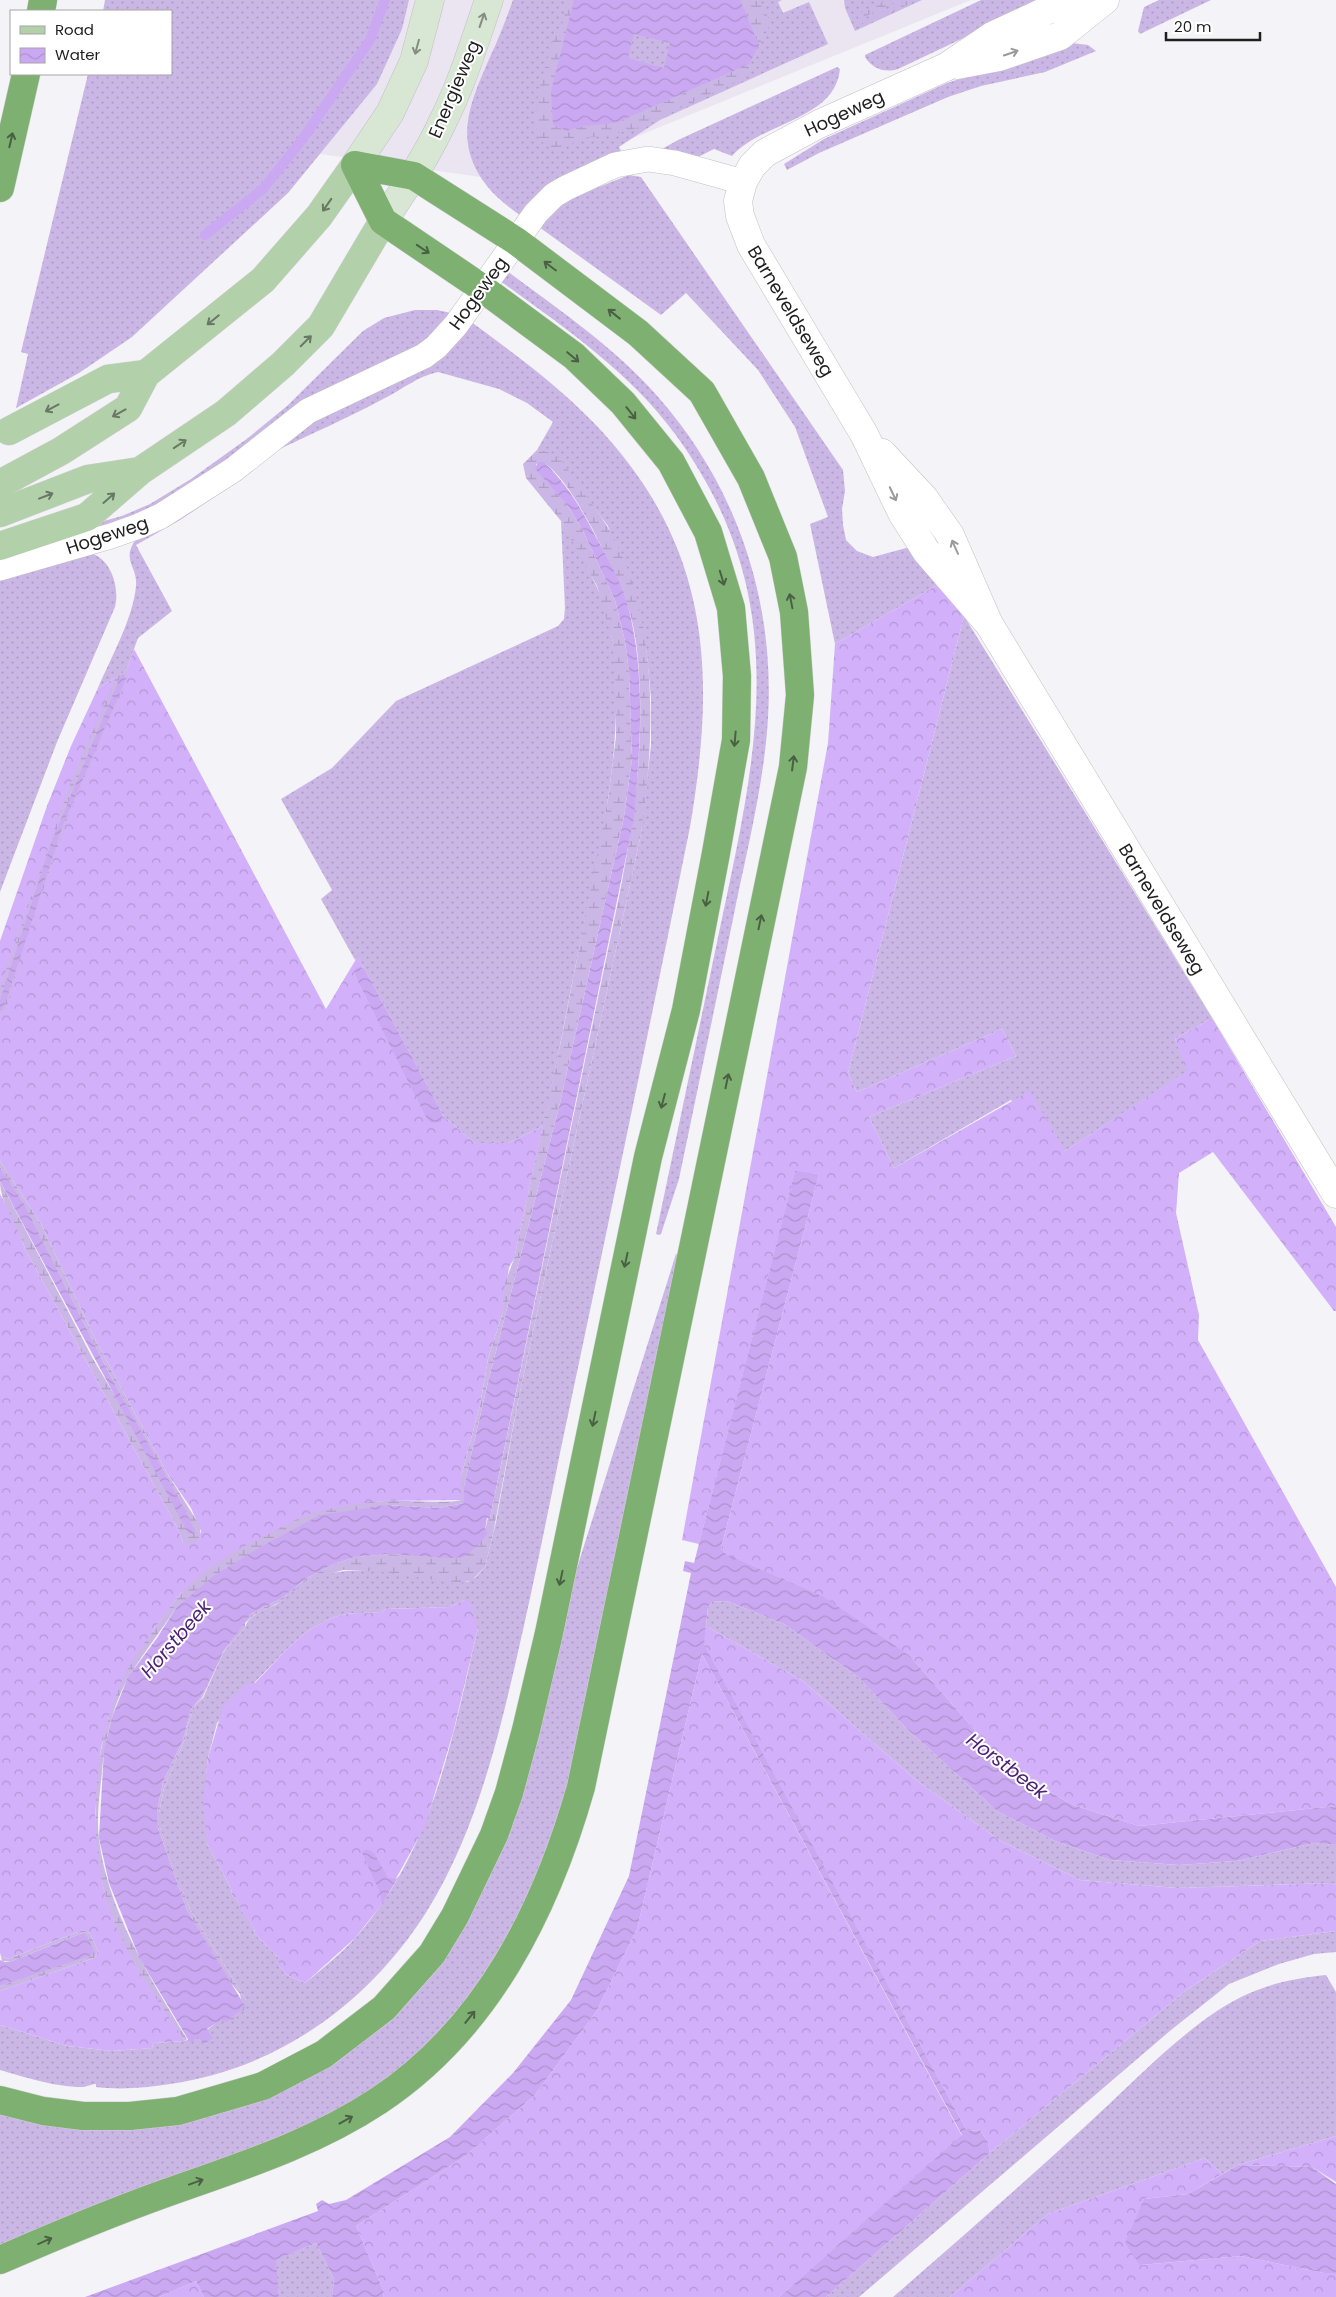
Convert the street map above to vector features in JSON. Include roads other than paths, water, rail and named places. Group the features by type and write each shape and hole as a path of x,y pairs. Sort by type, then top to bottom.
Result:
{"highway":[{"path":"0,188 26,75"},
{"path":"0,2260 126,2208 309,2139 379,2100 456,2034 482,2002 506,1966 531,1922 550,1879 570,1825 581,1787 793,767 800,695 794,612 783,557 751,478 702,392 638,333 516,241 414,176 354,165"},
{"path":"0,2100 43,2111 83,2116 130,2116 178,2111 222,2100 262,2086 324,2054 384,2008 432,1954 455,1916 476,1874 510,1793 550,1633 648,1157 686,1010 736,740 737,676 731,608 708,532 670,462 623,402 574,356 482,288 383,222 354,165"}],"main road":[{"path":"0,484 61,451 128,408 146,374 263,280 319,216 390,113 414,61 430,0"},
{"name":"Energieweg","path":"414,176 445,119 489,0"},
{"name":"Hogeweg","path":"0,546 87,517 140,471 226,412 283,364 321,326 383,222 414,176"},
{"path":"9,431 108,380 146,374"},
{"name":"Hogeweg","path":"0,513 88,479 140,471"}],"street":[{"name":"Hogeweg","path":"0,568 139,526 179,505 233,470 308,412 424,356 436,348 456,325 536,212 554,195 627,162 658,160 743,182 752,166 765,153 785,141 946,67 992,36 1065,2 1076,0"},
{"name":"Hogeweg","path":"946,67 999,57 1060,36 1105,0"},
{"name":"Barneveldseweg","path":"743,182 738,201 744,230 864,434 902,513 926,551 989,624 1336,1194"}],"water":[{"path":"574,0 740,0 759,45 749,64 618,122 579,127 567,131 553,125 551,91","holes":["634,34 670,43 664,68 628,58"]},
{"name":"Horstbeek","path":"538,462 544,462 560,479 573,498 606,554 623,591 629,610 638,662 640,740 634,818 490,1518 487,1518 485,1530 488,1533 465,1557 449,1558 389,1554 355,1557 334,1564 307,1578 282,1598 251,1614 223,1652 201,1697 191,1709 183,1740 163,1782 157,1812 157,1825 187,1910 245,2006 226,2022 221,2020 207,2029 213,2038 204,2044 198,2037 192,2042 189,2041 140,1959 109,1883 99,1838 104,1750 112,1717 128,1677 157,1638 176,1608 212,1577 262,1546 320,1515 386,1505 439,1508 464,1503 464,1486 487,1386 560,1103 624,817 632,759 629,672 625,641 615,600 582,529 569,508 535,468"},
{"path":"124,674 126,679 63,825 3,1010 0,1011 0,1000 51,843 121,675"},
{"path":"356,968 364,968 442,1113 443,1118 439,1122 430,1123 427,1119 354,974"},
{"path":"0,1167 24,1204 109,1373 184,1508 195,1530 194,1534 188,1533 0,1181"},
{"path":"795,1171 819,1174 721,1548 727,1555 824,1597 910,1656 1008,1768 1073,1805 1139,1826 1336,1806 1336,1845 1314,1843 1237,1861 1179,1865 1110,1860 1055,1841 997,1811 907,1729 858,1677 784,1624 727,1601 712,1602 708,1607 704,1645 967,2131 980,2130 988,2142 990,2153 826,2297 779,2297 962,2135 702,1654 637,1929 596,2012 535,2095 464,2157 356,2226 384,2292 383,2297 332,2297 334,2279 316,2243 276,2260 279,2297 204,2297 196,2281 159,2297 85,2297 318,2211 316,2204 322,2200 329,2204 346,2200 450,2137 513,2073 571,2000 629,1876 691,1573 683,1571 685,1561 694,1563"},
{"path":"367,1849 374,1853 388,1878 396,1879 399,1876 382,1904 381,1895 362,1853"},
{"path":"85,1932 94,1951 92,1955 0,1986 0,1960 5,1962 12,1961"},
{"path":"1238,2165 1312,2167 1336,2184 1336,2273 1324,2273 1241,2256 1140,2265 1125,2243 1144,2199 1188,2194"}],"waterway":[{"path":"205,235 263,189 302,140 370,40 385,0"}]}
